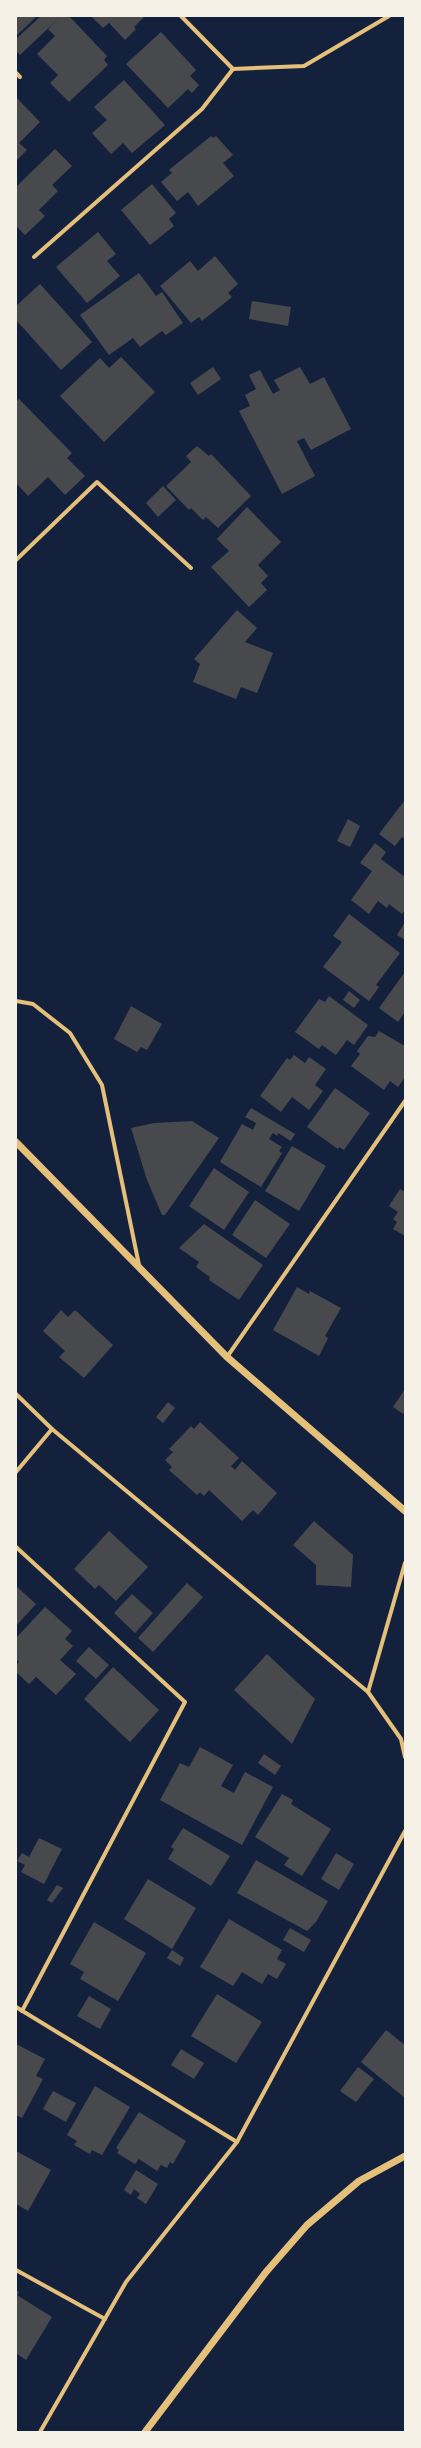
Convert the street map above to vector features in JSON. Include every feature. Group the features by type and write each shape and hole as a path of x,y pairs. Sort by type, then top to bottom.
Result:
{"street":[{"path":"181,16 233,69 304,66 389,16"},
{"path":"34,257 202,109 233,69"},
{"path":"16,73 20,77"},
{"path":"16,560 97,482 191,568"},
{"path":"16,1001 33,1004 70,1033 102,1085 139,1268"},
{"path":"227,1357 405,1101"},
{"path":"16,1142 227,1357 405,1511"},
{"path":"16,1394 52,1430 368,1692 401,1739 405,1757"},
{"path":"16,1472 52,1430"},
{"path":"16,1547 185,1702 22,2011"},
{"path":"368,1692 405,1563"},
{"path":"40,2432 126,2282 236,2142 405,1831"},
{"path":"16,2007 236,2142"},
{"path":"145,2432 266,2272 307,2225 359,2181 405,2156"},
{"path":"16,2270 105,2319"}],"building":[{"path":"16,16 37,16 16,36"},
{"path":"41,16 69,16 107,56 104,60 108,65 69,102 50,83 58,75 37,54 55,36 48,29 60,17 20,55 16,51 16,39"},
{"path":"91,16 145,16 134,27 136,29 125,40 109,23 103,28"},
{"path":"161,32 196,70 190,76 199,85 192,93 188,89 168,108 126,64"},
{"path":"124,80 165,125 132,153 123,143 111,154 92,133 107,120 94,107"},
{"path":"16,97 40,122 19,143 27,150 16,161"},
{"path":"211,136 213,138 216,136 233,155 223,163 234,176 198,206 188,192 177,201 161,182 172,173 169,170"},
{"path":"55,149 72,166 52,185 58,191 39,210 45,216 25,235 16,226 16,187"},
{"path":"152,184 176,213 169,219 174,226 150,245 121,210"},
{"path":"98,232 116,254 107,261 120,276 87,303 56,267"},
{"path":"215,256 238,284 228,293 232,297 202,321 199,317 191,323 160,286 190,261 198,271"},
{"path":"139,273 156,296 162,292 183,323 166,335 162,331 140,347 133,338 109,355 80,315"},
{"path":"40,284 92,342 61,370 16,320 16,306"},
{"path":"252,301 291,307 288,326 249,319"},
{"path":"121,357 155,392 104,442 60,396 100,358 109,368"},
{"path":"213,367 221,379 198,395 190,383"},
{"path":"300,367 310,384 324,377 351,429 311,450 304,438 297,441 315,476 282,494 239,411 250,406 245,395 256,389 249,375 260,370 273,394 280,390 274,380"},
{"path":"19,399 72,453 67,458 85,476 65,495 48,477 28,496 16,483 16,402"},
{"path":"197,446 209,456 211,454 251,496 218,528 206,517 203,520 191,508 189,510 166,486 191,462 186,456"},
{"path":"163,486 176,500 158,517 146,503"},
{"path":"247,507 281,542 258,565 268,576 261,583 267,590 249,607 211,567 229,551 217,539"},
{"path":"237,610 257,628 245,642 273,653 257,693 241,687 236,699 193,682 200,664 194,659"},
{"path":"405,800 405,839 402,837 395,846 379,834"},
{"path":"348,819 360,826 350,847 337,841"},
{"path":"375,843 386,852 381,859 405,877 405,910 402,914 389,904 387,908 378,901 369,914 351,900 372,871 360,863"},
{"path":"349,914 400,953 376,985 379,987 369,1001 323,967 342,942 333,936"},
{"path":"405,922 405,940 397,935"},
{"path":"405,972 405,1012 398,1022 379,1008"},
{"path":"349,991 360,1000 354,1008 343,1000"},
{"path":"329,996 368,1025 354,1045 347,1040 336,1055 322,1045 319,1049 295,1032 319,999 325,1002"},
{"path":"131,1006 162,1024 147,1050 141,1047 137,1052 114,1039"},
{"path":"379,1031 405,1046 405,1077 398,1087 390,1081 384,1090 351,1066 360,1054 357,1051 368,1036 375,1037"},
{"path":"294,1055 305,1063 309,1057 326,1069 315,1085 323,1091 309,1110 292,1097 281,1112 260,1096 287,1058 290,1060"},
{"path":"335,1088 370,1113 344,1150 339,1147 338,1149 307,1127"},
{"path":"251,1108 295,1134 291,1141 278,1133 277,1136 273,1133 269,1139 282,1147 279,1151 282,1153 261,1187 220,1162 242,1124 253,1130 256,1123 245,1117"},
{"path":"192,1121 219,1138 165,1215 162,1215 147,1180 131,1128 154,1123"},
{"path":"292,1146 326,1166 299,1211 265,1191"},
{"path":"214,1168 249,1192 224,1230 189,1206"},
{"path":"400,1189 405,1192 405,1236 393,1229 397,1222 393,1219 398,1212 389,1206"},
{"path":"255,1200 290,1224 266,1258 232,1235"},
{"path":"204,1224 263,1265 239,1300 209,1280 210,1277 196,1267 199,1262 179,1248"},
{"path":"297,1287 309,1294 310,1291 341,1308 325,1336 328,1338 319,1356 273,1330"},
{"path":"61,1310 68,1317 75,1310 113,1345 84,1378 59,1357 65,1351 43,1331"},
{"path":"405,1389 405,1411 403,1414 393,1407"},
{"path":"168,1402 175,1408 163,1423 156,1417"},
{"path":"200,1422 239,1458 231,1466 235,1470 242,1461 277,1493 258,1515 253,1510 242,1521 209,1490 204,1496 200,1492 197,1495 169,1470 172,1467 165,1460 173,1452 169,1449 191,1426 194,1429"},
{"path":"314,1521 353,1555 351,1587 316,1585 316,1565 293,1545"},
{"path":"109,1531 148,1567 116,1601 99,1585 95,1589 74,1569"},
{"path":"187,1583 203,1597 153,1652 138,1638"},
{"path":"16,1586 36,1604 16,1626"},
{"path":"132,1594 153,1613 135,1633 114,1613"},
{"path":"45,1607 72,1631 65,1639 73,1646 60,1660 76,1674 56,1695 36,1677 29,1684 16,1672 16,1665 19,1662 16,1659 16,1638"},
{"path":"89,1647 109,1665 96,1679 76,1661"},
{"path":"267,1654 315,1699 292,1744 234,1690"},
{"path":"113,1667 159,1710 130,1742 84,1699"},
{"path":"200,1747 233,1765 221,1786 234,1793 245,1772 273,1787 242,1845 160,1800 180,1763 189,1767"},
{"path":"264,1754 281,1766 275,1775 258,1763"},
{"path":"282,1794 293,1800 291,1804 331,1829 302,1876 284,1865 289,1858 255,1837"},
{"path":"183,1828 230,1856 211,1886 168,1859 174,1849 171,1847"},
{"path":"39,1838 62,1849 44,1884 21,1872 25,1865 17,1861 22,1853 29,1857"},
{"path":"336,1853 354,1864 339,1890 321,1879"},
{"path":"256,1860 328,1901 316,1922 307,1931 237,1893"},
{"path":"148,1879 196,1908 172,1949 124,1919"},
{"path":"57,1885 63,1888 52,1903 47,1900"},
{"path":"229,1919 282,1950 277,1959 286,1964 277,1979 268,1974 262,1984 242,1972 233,1986 200,1967"},
{"path":"94,1922 146,1953 118,2001 80,1979 84,1972 70,1964"},
{"path":"290,1928 311,1940 304,1952 283,1940"},
{"path":"172,1950 184,1958 180,1966 167,1958"},
{"path":"217,1994 262,2022 236,2063 191,2036"},
{"path":"89,1996 111,2009 100,2029 77,2016"},
{"path":"386,2030 405,2045 405,2098 361,2062"},
{"path":"16,2044 45,2059 36,2076 43,2079 22,2118 16,2115"},
{"path":"181,2049 204,2063 194,2079 171,2065"},
{"path":"358,2067 374,2079 356,2102 340,2091"},
{"path":"95,2086 130,2107 102,2155 92,2150 90,2154 74,2145 77,2141 67,2135"},
{"path":"53,2091 76,2103 66,2122 43,2109"},
{"path":"139,2112 186,2141 173,2164 170,2162 167,2168 161,2165 157,2171 139,2159 135,2164 117,2153 119,2150 116,2148"},
{"path":"16,2151 51,2170 28,2211 16,2204"},
{"path":"136,2170 158,2184 146,2204 137,2198 140,2194 134,2189 131,2195 124,2190"},
{"path":"16,2290 19,2292 17,2295 52,2317 26,2360 16,2353"}]}
